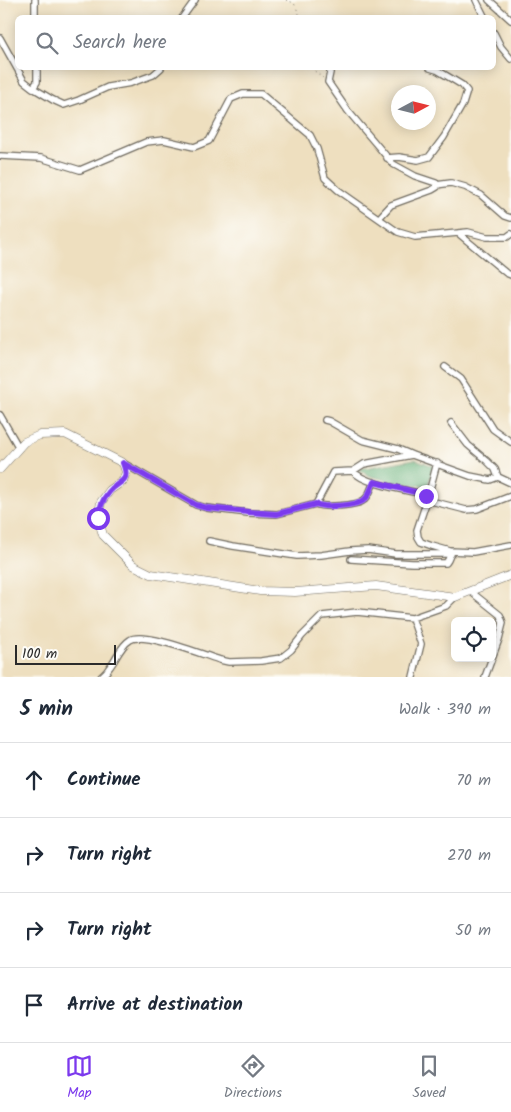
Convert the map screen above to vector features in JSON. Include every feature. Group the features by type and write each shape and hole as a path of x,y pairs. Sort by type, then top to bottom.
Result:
{"street":[{"path":"35,0 35,15"},
{"path":"184,15 195,0"},
{"path":"476,0 484,15"},
{"path":"490,0 511,20"},
{"path":"496,37 501,47 511,59"},
{"path":"0,38 15,65"},
{"path":"18,70 24,81 33,88 64,105 108,87 131,83 153,75 159,70"},
{"path":"33,88 37,82 37,70"},
{"path":"331,70 328,82 348,111 393,164 415,176 436,183 436,185 451,183 465,187 481,195 505,216 511,218"},
{"path":"388,158 400,157 418,160 430,157 444,137 467,91 462,85 437,70"},
{"path":"0,156 41,158 80,170 146,142 164,140 194,147 208,141 231,99 243,94 261,94 310,135 317,149 325,178 338,190 398,232 415,237 468,232 487,237 507,237 511,234"},
{"path":"379,218 391,205 432,190 436,185"},
{"path":"458,233 506,273 511,275"},
{"path":"445,367 461,379 493,429 511,442"},
{"path":"0,415 19,448"},
{"path":"325,420 362,440 398,449 470,476 490,480 498,476"},
{"path":"451,423 468,445 495,469 498,476 511,483"},
{"path":"0,468 24,442 40,435 65,434 123,463 196,505 207,508 277,514 316,504 321,507 338,506 366,500 374,482"},
{"path":"316,504 333,472 353,471 364,464 412,455"},
{"path":"123,463 126,472 123,481 110,490 102,502 98,518 103,535 133,565 151,574 260,591 295,592 376,586 455,597"},
{"path":"437,463 417,530 418,538 421,542 451,552"},
{"path":"353,471 374,482 423,494 427,500 466,510 476,509 511,496"},
{"path":"209,541 297,556 368,550 396,554 473,552 511,545"},
{"path":"351,559 446,563 451,552"},
{"path":"101,677 108,670 125,644 136,637 153,639 229,662 261,661 280,658 292,650 302,636 322,616 357,612 412,618 446,606 455,597 511,575"},
{"path":"470,591 500,615 504,623 485,677"},
{"path":"412,618 421,644 413,677"}],"path":[{"path":"286,0 294,2 300,15"},
{"path":"313,70 328,82"}],"green space":[{"path":"415,459 433,466 428,486 398,483 370,476 359,469"}],"route":[{"path":"98,518 102,502 110,490 123,481 126,472 123,463 196,505 207,508 277,514 316,504 321,507 338,506 366,500 374,482 426,496"}]}
